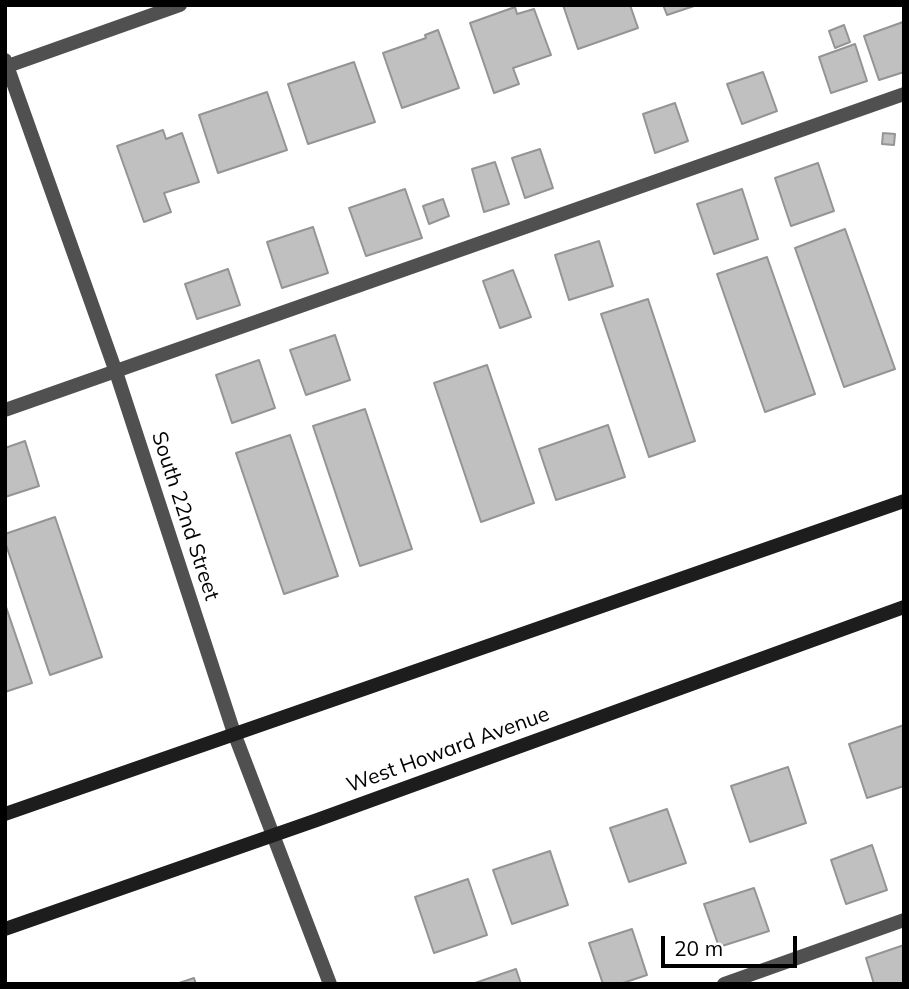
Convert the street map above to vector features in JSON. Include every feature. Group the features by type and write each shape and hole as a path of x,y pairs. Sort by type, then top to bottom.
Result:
{"main road":[{"path":"5,814 904,500"},
{"name":"West Howard Avenue","path":"5,929 904,607"}],"street":[{"path":"6,64 180,5"},
{"name":"South 22nd Street","path":"6,64 116,372 234,733 330,984"},
{"path":"5,410 904,94"},
{"path":"723,984 904,920"}],"building":[{"path":"563,5 630,5 638,28 578,49"},
{"path":"663,5 697,5 667,15"},
{"path":"515,7 517,14 534,9 551,55 513,68 519,84 494,93 470,23"},
{"path":"903,22 904,72 879,80 864,36"},
{"path":"844,25 850,42 835,48 829,31"},
{"path":"438,30 459,88 402,108 383,53 426,38 425,35"},
{"path":"855,44 867,81 831,93 819,57"},
{"path":"354,62 375,122 308,144 288,84"},
{"path":"763,72 777,111 742,124 727,84"},
{"path":"267,92 287,150 218,173 199,115"},
{"path":"675,103 688,141 655,153 643,114"},
{"path":"163,130 166,139 182,133 199,182 164,193 171,212 144,222 117,146"},
{"path":"883,133 895,134 894,145 882,144"},
{"path":"540,149 553,188 525,198 512,158"},
{"path":"495,162 509,204 484,212 472,169"},
{"path":"818,163 834,211 791,226 775,178"},
{"path":"405,189 422,238 366,256 349,208"},
{"path":"742,189 758,239 714,254 697,204"},
{"path":"443,199 449,216 429,224 423,206"},
{"path":"313,227 328,273 282,288 267,242"},
{"path":"845,229 895,369 844,387 795,248"},
{"path":"599,241 613,286 569,300 555,255"},
{"path":"767,257 815,394 765,412 717,274"},
{"path":"228,269 240,305 197,319 185,284"},
{"path":"513,270 531,317 500,328 483,281"},
{"path":"648,299 695,441 649,457 601,314"},
{"path":"335,335 350,380 306,395 290,350"},
{"path":"259,360 275,408 232,423 216,375"},
{"path":"487,365 534,503 481,522 434,383"},
{"path":"365,409 412,549 360,566 313,426"},
{"path":"608,425 625,477 556,500 539,449"},
{"path":"290,435 338,576 284,594 236,453"},
{"path":"25,441 39,486 5,497 5,448"},
{"path":"55,517 102,657 50,675 5,542 5,534"},
{"path":"5,604 32,683 5,692"},
{"path":"904,725 904,786 867,798 849,744"},
{"path":"788,767 806,823 750,842 731,786"},
{"path":"667,809 686,863 629,882 610,828"},
{"path":"872,845 887,890 846,904 831,860"},
{"path":"550,851 568,905 512,924 493,870"},
{"path":"468,879 487,935 434,953 415,897"},
{"path":"754,888 769,931 719,947 704,904"},
{"path":"632,929 647,975 620,984 603,984 589,943"},
{"path":"904,945 904,984 874,984 866,958"},
{"path":"516,969 521,984 475,983"},
{"path":"194,978 196,984 176,984"}]}
